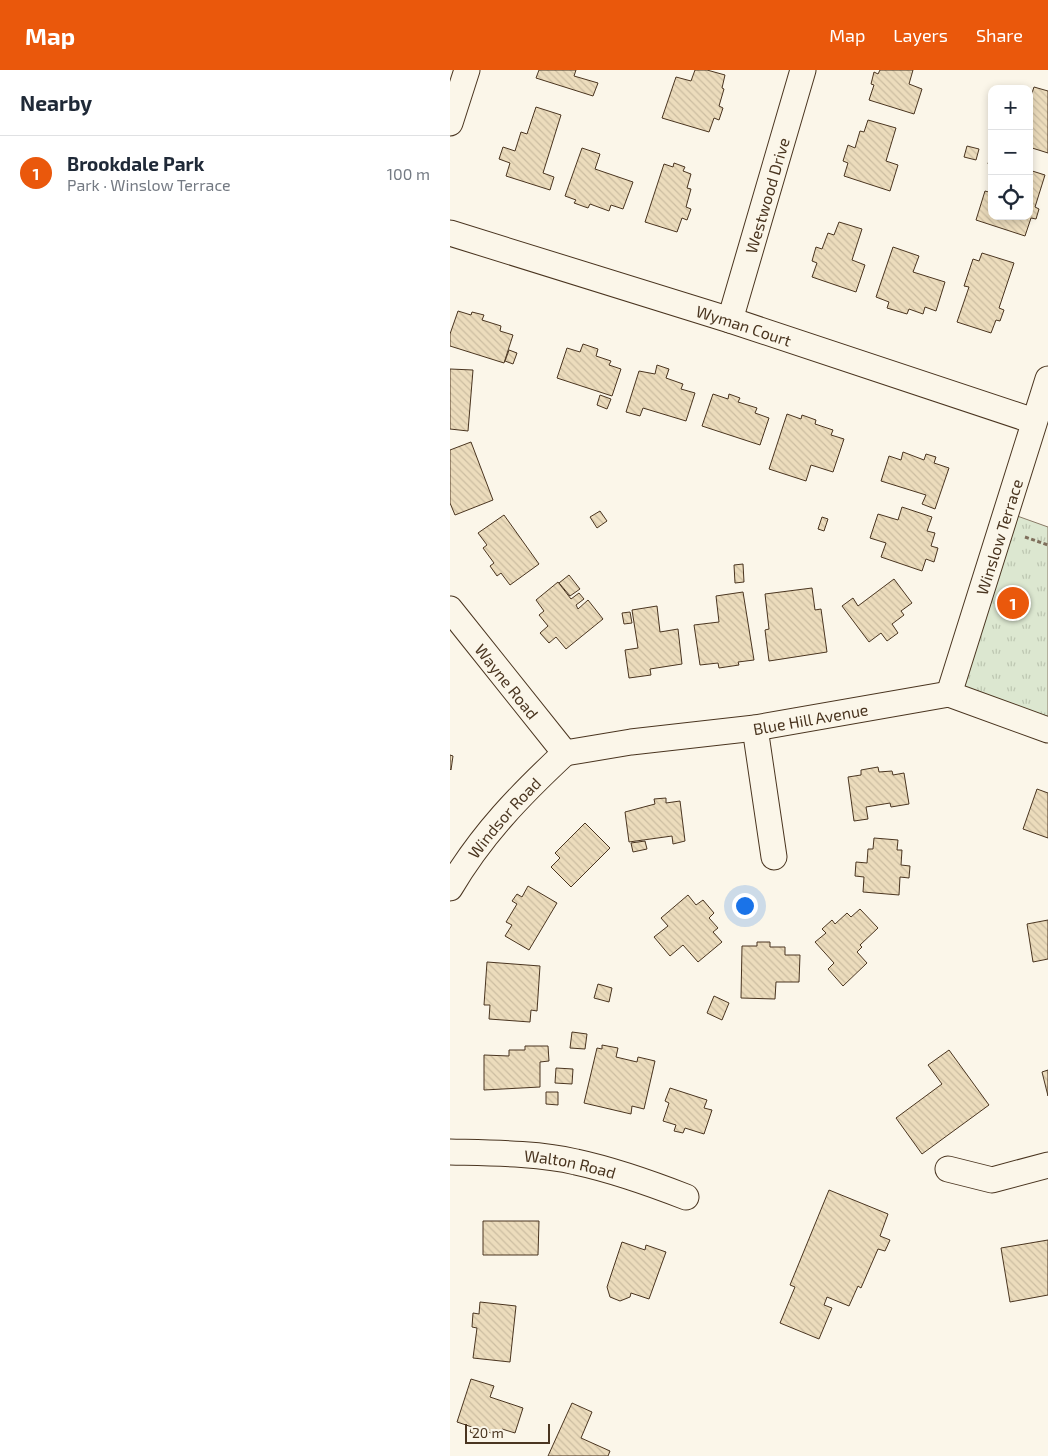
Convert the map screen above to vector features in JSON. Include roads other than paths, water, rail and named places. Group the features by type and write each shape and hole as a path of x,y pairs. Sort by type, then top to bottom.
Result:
{"street":[{"path":"450,124 466,70"},
{"name":"Westwood Drive","path":"730,320 803,70"},
{"name":"Wyman Court","path":"450,233 730,320 1034,421"},
{"name":"Winslow Terrace","path":"949,694 1048,379"},
{"name":"Wayne Road","path":"450,609 565,753"},
{"name":"Blue Hill Avenue","path":"565,753 631,742 755,728 949,694 1048,730"},
{"path":"755,728 774,856"},
{"name":"Windsor Road","path":"450,888 470,854 502,815 565,753"},
{"name":"Walton Road","path":"450,1152 498,1153 575,1161 647,1182 686,1197"},
{"path":"948,1169 992,1180 1048,1165"}],"place":[{"name":"Brookdale Park","path":"1013,603"}]}
